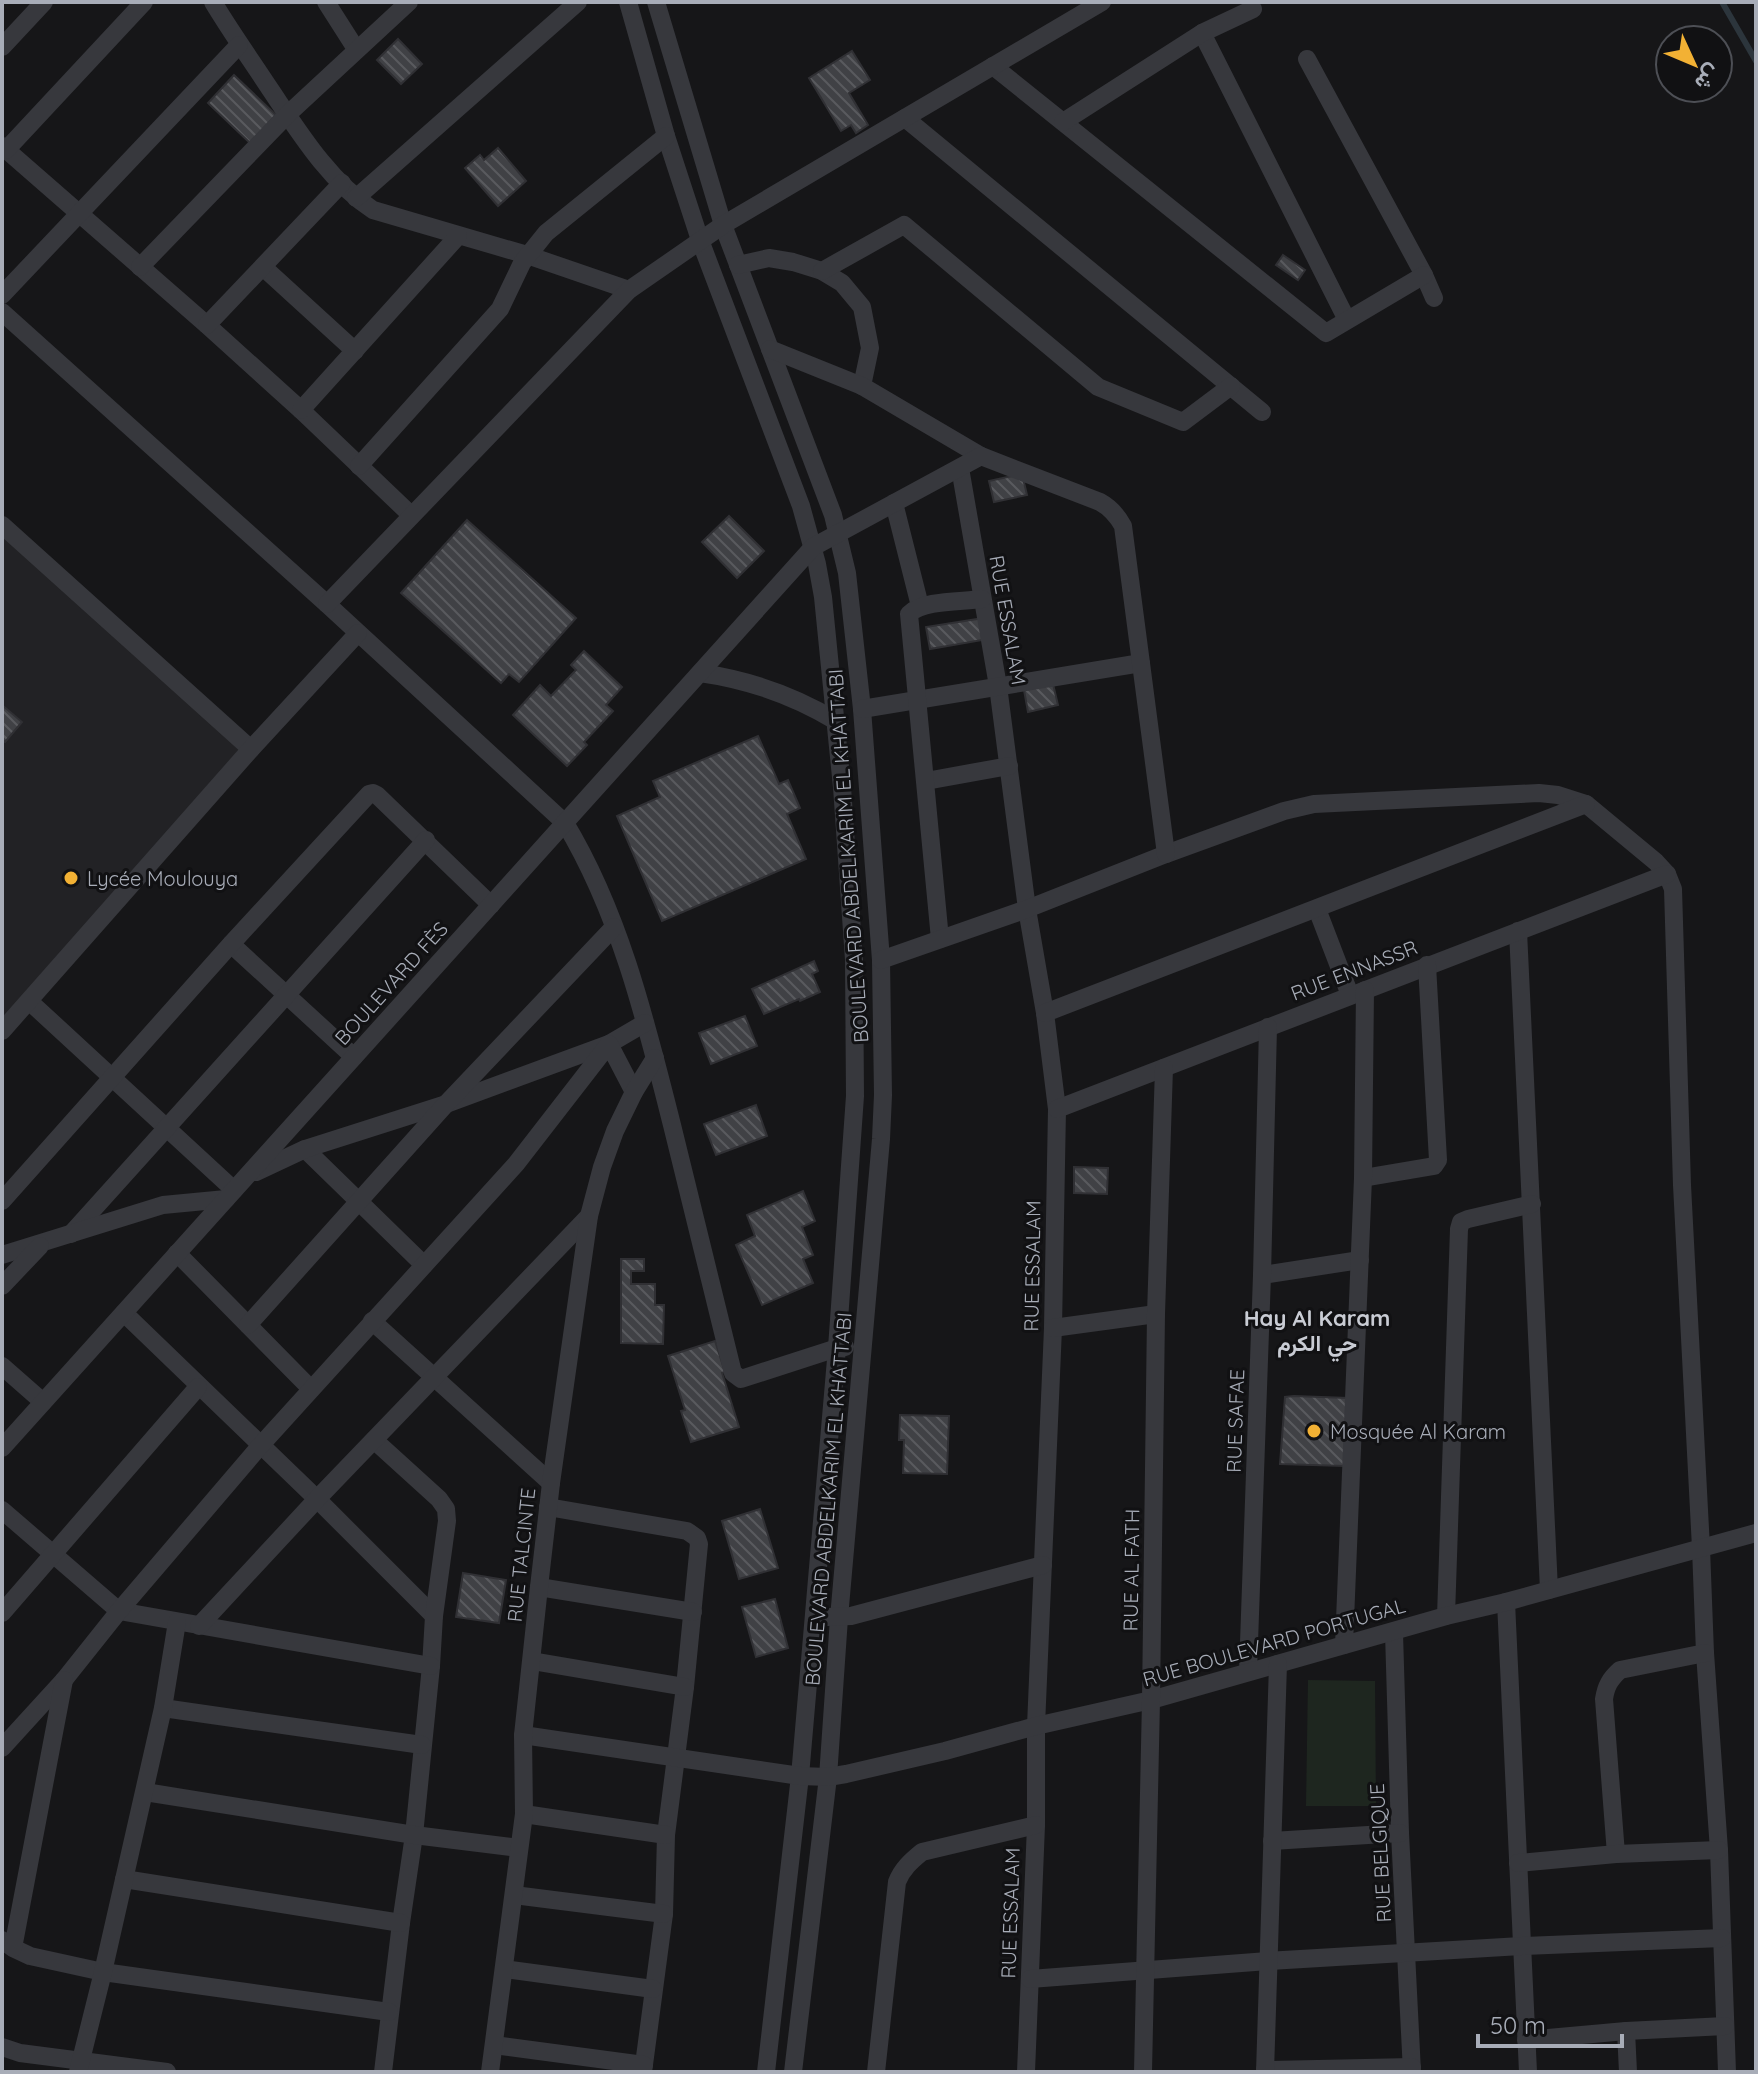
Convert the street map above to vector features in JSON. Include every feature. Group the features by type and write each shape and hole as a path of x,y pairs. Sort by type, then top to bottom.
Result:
{"street":[{"path":"2,47 44,2"},
{"path":"144,2 4,148 207,325 411,515"},
{"path":"213,2 239,45 321,160 356,198 373,210 527,255 629,290"},
{"path":"326,2 356,49"},
{"path":"140,267 287,115 409,2"},
{"path":"356,198 578,2"},
{"name":"BOULEVARD ABDELKARIM EL KHATTABI","path":"628,2 666,136 700,240 801,506 813,547 823,597 836,721 854,960 856,1051 853,1142 837,1348 800,1776 766,2072"},
{"name":"BOULEVARD ABDELKARIM EL KHATTABI","path":"656,2 723,225 838,532 850,594 862,709 881,960 883,1095 828,1777 793,2072"},
{"path":"327,604 629,290 723,225 1102,2"},
{"path":"1063,122 1202,33 1253,9"},
{"path":"1202,33 1347,320"},
{"path":"2,295 239,45"},
{"path":"1307,59 1434,298"},
{"path":"993,66 1326,333 1424,275"},
{"path":"905,118 1262,412"},
{"path":"359,466 500,309 527,255 546,233 666,136"},
{"path":"207,325 342,183"},
{"path":"822,271 904,225 1098,387 1183,422 1231,386"},
{"path":"301,410 458,236"},
{"path":"738,265 769,258 793,262 822,271 842,283 862,307 870,348 862,386"},
{"path":"263,267 355,351"},
{"path":"2,312 565,823 585,857 614,927 645,1023 736,1377 741,1379 837,1348 862,1345"},
{"path":"770,349 862,386 981,456 1100,502 1118,516 1123,526 1166,854"},
{"name":"BOULEVARD FÈS","path":"2,1448 813,547 981,456"},
{"name":"RUE ESSALAM","path":"960,468 998,686 1057,1109 1053,1328 1036,1726 1036,1825 1026,2072"},
{"path":"894,503 920,606"},
{"path":"2,525 251,749"},
{"path":"940,939 909,614 920,606 982,599"},
{"path":"2,1031 251,749 358,633"},
{"path":"862,709 1141,663"},
{"path":"700,673 771,689 836,721"},
{"path":"926,781 1009,766"},
{"path":"881,960 1027,909 1258,820 1314,804 1539,793 1558,795 1586,804 1667,874 1673,889 1682,1185 1705,1653 1719,1850 1727,2072"},
{"path":"2,1201 369,794 377,795 491,905"},
{"path":"1045,1013 1586,804"},
{"path":"71,1234 426,840"},
{"name":"RUE ENNASSR","path":"1057,1109 1667,874"},
{"path":"1317,909 1358,992 1363,1178 1344,1645"},
{"path":"248,1325 446,1104 614,927"},
{"path":"1518,931 1549,1590"},
{"path":"231,944 354,1057"},
{"path":"1363,1178 1437,1164 1427,965"},
{"path":"29,1001 235,1189"},
{"path":"2,1255 163,1205 235,1189 305,1149 446,1104 609,1044 645,1023"},
{"name":"RUE SAFAE","path":"1248,1671 1268,1027"},
{"path":"609,1044 634,1092"},
{"path":"2,1748 64,1680 260,1446 516,1164 609,1044"},
{"name":"RUE TALCINTE","path":"490,2072 524,1814 523,1735 548,1507 589,1216 615,1131 655,1058"},
{"name":"RUE AL FATH","path":"1143,2072 1156,1314 1164,1068"},
{"path":"305,1149 424,1265"},
{"path":"1446,1616 1459,1229 1461,1222 1468,1219 1532,1204"},
{"path":"199,1626 589,1216"},
{"path":"2,1286 41,1244"},
{"path":"177,1253 311,1389"},
{"path":"1262,1275 1360,1260"},
{"path":"124,1313 434,1616"},
{"path":"1053,1328 1156,1314"},
{"path":"372,1321 551,1483"},
{"path":"2,1366 43,1402"},
{"path":"2,1613 198,1387"},
{"path":"374,1440 439,1499 446,1509 447,1521 434,1616 414,1835 383,2072"},
{"path":"494,2045 643,2068 664,1914 666,1835 700,1550 697,1538 692,1534 548,1507"},
{"path":"2,1510 119,1611 431,1666"},
{"name":"RUE BOULEVARD PORTUGAL","path":"523,1735 800,1776 828,1777 1151,1700 1446,1616 1756,1533"},
{"path":"814,1617 851,1616 1043,1565"},
{"path":"539,1587 693,1612"},
{"path":"1506,1602 1528,2072"},
{"path":"79,2066 145,1792 177,1622"},
{"name":"RUE BELGIQUE","path":"1394,1633 1412,2069"},
{"path":"1616,1854 1604,1699 1606,1687 1620,1670 1705,1653"},
{"path":"532,1661 685,1687"},
{"path":"1278,1664 1265,2071 1412,2069"},
{"path":"64,1680 7,1944 30,1956 103,1972 389,2012"},
{"path":"163,1708 422,1745"},
{"path":"145,1792 414,1835 519,1848"},
{"path":"524,1814 666,1835"},
{"path":"876,2072 900,1873 922,1852 1036,1825"},
{"path":"1272,1841 1400,1833"},
{"path":"1518,1863 1616,1854 1719,1850"},
{"path":"124,1879 401,1923"},
{"path":"514,1895 664,1914"},
{"path":"1030,1979 1521,1946 1722,1938"},
{"path":"504,1969 653,1989"},
{"path":"1526,2040 1725,2026"},
{"path":"1626,2031 1628,2072"},
{"path":"2,2047 79,2066 167,2072"}],"shaded area":[{"name":"Lycée Moulouya","path":"2,532 251,755 2,1031"},
{"path":"1308,1680 1375,1681 1376,1806 1306,1806"}],"building":[{"path":"398,39 422,64 401,84 377,60"},
{"path":"852,51 870,80 849,93 868,125 856,133 851,125 841,131 809,78"},
{"path":"234,75 276,115 250,143 208,103"},
{"path":"498,148 526,181 498,206 465,168 480,155 484,160"},
{"path":"1283,255 1305,270 1298,280 1276,265"},
{"path":"1022,474 1027,495 994,502 989,481"},
{"path":"729,516 764,551 737,578 702,542"},
{"path":"467,520 576,618 519,682 509,674 501,683 401,593"},
{"path":"984,618 988,639 930,649 926,627"},
{"path":"584,651 622,687 606,705 613,711 567,766 513,715 540,685 551,696 576,670 571,665"},
{"path":"1053,684 1058,705 1028,712 1024,690"},
{"path":"2,705 22,722 5,742 2,739"},
{"path":"758,736 779,784 788,780 800,808 787,814 806,859 662,921 617,816 660,797 653,781"},
{"path":"814,961 818,971 812,974 820,992 764,1014 752,989"},
{"path":"745,1016 757,1046 711,1064 699,1033"},
{"path":"756,1105 767,1136 716,1155 704,1124"},
{"path":"1074,1167 1108,1168 1107,1194 1074,1193"},
{"path":"803,1191 815,1221 802,1227 813,1255 803,1259 813,1283 762,1305 736,1245 755,1236 747,1215"},
{"path":"621,1259 644,1259 644,1271 631,1271 631,1284 655,1284 655,1305 664,1305 663,1344 621,1343"},
{"path":"715,1341 739,1427 691,1442 681,1411 685,1410 668,1356"},
{"name":"Mosquée Al Karam","path":"1285,1397 1348,1398 1344,1466 1280,1464"},
{"path":"900,1415 949,1416 947,1474 903,1473 904,1440 899,1440"},
{"path":"760,1509 778,1568 739,1579 722,1521"},
{"path":"463,1573 506,1580 499,1623 456,1617"},
{"path":"775,1599 788,1648 756,1657 742,1607"}],"waterway":[{"path":"1722,2 1756,61"}],"place":[{"name":"Lycée Moulouya","path":"71,878"},
{"name":"Mosquée Al Karam","path":"1314,1431"}],"district":[{"name":"Hay Al Karam حي الكرم","path":"1317,1330"}]}
